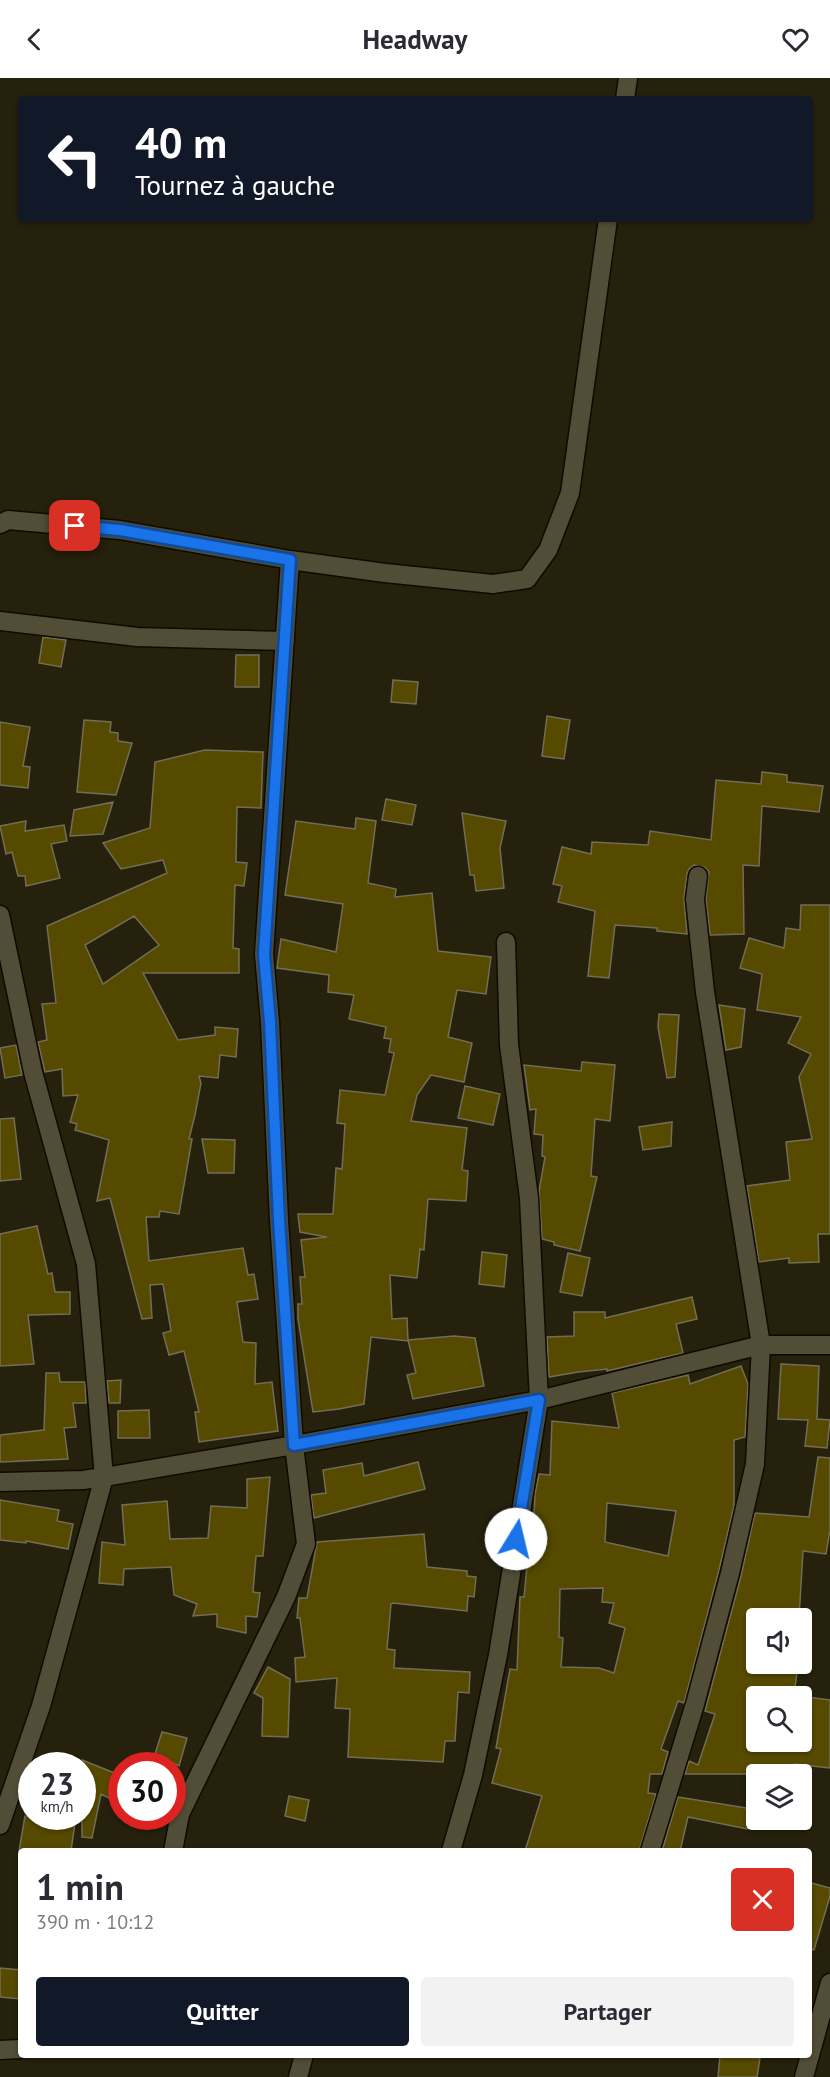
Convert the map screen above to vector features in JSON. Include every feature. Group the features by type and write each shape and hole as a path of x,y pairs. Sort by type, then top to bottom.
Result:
{"street":[{"path":"625,96 628,78"},
{"path":"0,524 8,520 120,530 290,560 385,573 493,584 527,579 548,550 570,494 608,222"},
{"path":"174,1848 180,1814 286,1597 306,1544 294,1445 279,1220 270,1022 264,954 290,560"},
{"path":"0,621 137,637 285,641"},
{"path":"651,1848 695,1704 730,1573 755,1464 761,1345 705,992 695,899 698,876"},
{"path":"0,915 33,1072 86,1263 104,1477 41,1706 0,1825"},
{"path":"452,1848 472,1775 498,1655 539,1400 529,1198 509,1045 506,942"},
{"path":"0,1482 83,1480 104,1477 539,1400 761,1345 830,1345"},
{"path":"812,2052 830,1983"},
{"path":"0,2050 18,2049"},
{"path":"298,2077 303,2058"},
{"path":"804,2077 810,2058"}],"building":[{"path":"43,637 66,640 61,667 39,663"},
{"path":"236,655 259,655 259,687 235,687"},
{"path":"393,680 418,682 416,704 391,702"},
{"path":"547,716 570,720 564,759 542,756"},
{"path":"84,720 111,722 110,732 118,733 118,741 132,743 116,795 77,792"},
{"path":"0,722 30,727 23,766 30,767 28,788 0,785"},
{"path":"205,750 263,752 261,808 237,807 236,862 247,863 244,886 235,885 233,948 239,949 239,973 143,973 178,1040 215,1035 215,1027 238,1029 236,1057 220,1055 218,1078 199,1076 201,1083 189,1139 192,1139 179,1214 160,1211 159,1217 146,1217 149,1261 243,1248 248,1275 254,1274 258,1299 237,1302 243,1342 256,1343 255,1384 272,1382 278,1431 199,1442 195,1412 199,1412 184,1351 169,1355 163,1333 171,1331 163,1284 150,1285 152,1318 142,1319 110,1198 97,1201 109,1140 75,1130 77,1124 70,1122 78,1095 63,1096 62,1069 45,1072 38,1042 47,1040 42,1004 56,1003 47,926 167,873 163,860 121,869 103,843 150,828 155,762","holes":["134,916 159,945 103,984 85,945"]},
{"path":"762,772 787,775 787,782 823,786 819,812 762,806 759,866 743,865 744,934 710,935 706,899 709,872 704,867 694,865 687,874 684,898 687,934 657,931 657,928 615,925 609,978 588,976 595,911 558,902 562,886 553,884 562,847 591,854 592,842 648,845 650,831 711,840 716,780 761,784"},
{"path":"386,799 416,805 412,825 382,820"},
{"path":"113,802 103,834 70,836 74,810"},
{"path":"462,813 506,821 500,848 504,888 476,891 474,875 470,875"},
{"path":"356,818 376,821 368,883 396,889 395,897 432,893 438,951 491,957 486,994 457,990 448,1037 472,1043 464,1082 431,1075 417,1095 411,1121 467,1128 462,1170 468,1171 466,1201 428,1199 424,1250 420,1249 417,1278 390,1275 392,1319 407,1318 408,1341 371,1337 364,1404 313,1412 298,1319 298,1304 302,1304 300,1277 305,1277 301,1240 327,1237 300,1232 298,1214 333,1214 336,1168 342,1169 345,1124 337,1123 340,1090 385,1095 394,1053 389,1052 391,1039 384,1038 386,1027 349,1019 354,995 328,992 329,975 277,968 281,939 336,952 343,904 285,895 296,821 355,829"},
{"path":"26,821 25,831 64,825 67,841 51,844 60,878 26,886 25,876 18,876 12,852 6,854 0,826"},
{"path":"801,905 830,905 830,1234 818,1234 819,1262 789,1263 789,1258 759,1262 747,1186 790,1180 786,1142 812,1139 799,1077 811,1054 788,1043 801,1017 757,1010 762,974 740,968 749,938 784,948 786,928 800,930"},
{"path":"719,1005 745,1009 741,1047 726,1050"},
{"path":"659,1014 679,1015 675,1077 667,1078 658,1027"},
{"path":"16,1045 22,1075 5,1078 0,1048"},
{"path":"582,1062 615,1065 610,1121 595,1119 591,1176 597,1177 580,1251 554,1245 554,1242 542,1239 539,1191 545,1157 542,1156 543,1135 534,1134 536,1109 530,1110 524,1065 581,1071"},
{"path":"465,1086 500,1094 493,1125 458,1118"},
{"path":"14,1118 21,1179 0,1181 0,1119"},
{"path":"672,1122 671,1146 643,1150 639,1127"},
{"path":"202,1139 235,1140 234,1173 208,1173"},
{"path":"37,1226 48,1274 52,1273 55,1292 70,1292 70,1314 28,1315 34,1364 0,1366 0,1234"},
{"path":"482,1252 507,1255 504,1287 479,1284"},
{"path":"568,1253 590,1258 582,1296 560,1292"},
{"path":"692,1297 697,1319 676,1324 683,1353 607,1371 607,1369 549,1377 547,1337 574,1336 574,1312 605,1312 605,1318"},
{"path":"454,1336 475,1338 484,1386 413,1399 407,1375 416,1373 408,1340"},
{"path":"781,1364 819,1366 817,1419 830,1420 827,1448 805,1446 808,1420 778,1419"},
{"path":"741,1366 748,1384 745,1437 734,1440 734,1506 684,1703 678,1701 661,1749 668,1752 662,1774 650,1774 648,1793 656,1794 640,1848 526,1848 542,1796 492,1783 501,1749 496,1748 510,1669 517,1670 520,1597 524,1597 528,1556 532,1556 535,1494 539,1474 550,1475 552,1421 619,1428 612,1393 688,1375 690,1384","holes":["607,1503 676,1511 668,1556 605,1542","603,1588 602,1602 614,1603 609,1623 625,1628 614,1673 599,1668 561,1667 563,1638 559,1637 560,1589"]},
{"path":"46,1373 59,1373 60,1382 85,1382 86,1403 73,1403 76,1427 64,1428 68,1459 0,1462 0,1435 44,1430"},
{"path":"121,1380 120,1403 109,1403 107,1381"},
{"path":"149,1410 150,1438 118,1438 118,1411"},
{"path":"818,1457 830,1458 830,1530 826,1554 803,1551 800,1608 746,1608 746,1674 797,1674 795,1686 746,1686 746,1752 812,1752 812,1698 830,1700 830,1768 812,1766 812,1764 746,1764 746,1774 685,1774 689,1761 698,1765 715,1714 705,1711 741,1576 755,1513 809,1517"},
{"path":"418,1462 425,1489 314,1518 311,1495 326,1493 323,1470 362,1463 364,1476"},
{"path":"270,1477 263,1556 256,1556 253,1592 260,1593 257,1617 246,1616 246,1633 217,1627 217,1614 193,1616 197,1604 174,1595 171,1567 124,1569 123,1585 99,1583 102,1542 125,1545 122,1505 167,1501 170,1539 208,1538 211,1506 247,1508 247,1479"},
{"path":"0,1500 59,1510 57,1521 73,1524 68,1549 26,1541 26,1543 0,1540"},
{"path":"424,1534 427,1567 467,1571 467,1576 476,1577 474,1597 468,1596 467,1611 391,1604 387,1649 395,1650 394,1668 470,1672 469,1693 458,1692 455,1741 445,1741 443,1762 348,1757 350,1709 335,1708 337,1678 296,1682 295,1658 305,1657 300,1618 297,1618 299,1598 307,1598 317,1542"},
{"path":"268,1667 290,1679 288,1737 262,1736 263,1698 254,1693"},
{"path":"162,1732 187,1738 183,1752 156,1752"},
{"path":"96,1766 108,1770 108,1798 101,1794 96,1818"},
{"path":"289,1796 309,1800 305,1821 285,1816"},
{"path":"678,1797 746,1808 746,1829 688,1817 681,1848 663,1848"},
{"path":"23,1830 74,1830 71,1848 20,1848"},
{"path":"82,1830 94,1830 92,1838 82,1837"},
{"path":"812,1883 830,1888 830,1896 814,1950 812,1950"},
{"path":"0,1968 18,1970 18,1999 0,1997"},
{"path":"720,2058 760,2058 757,2077 718,2077"}],"route":[{"path":"75,526 120,530 290,560 264,954 270,1022 279,1220 294,1445 539,1400 516,1539"}]}
